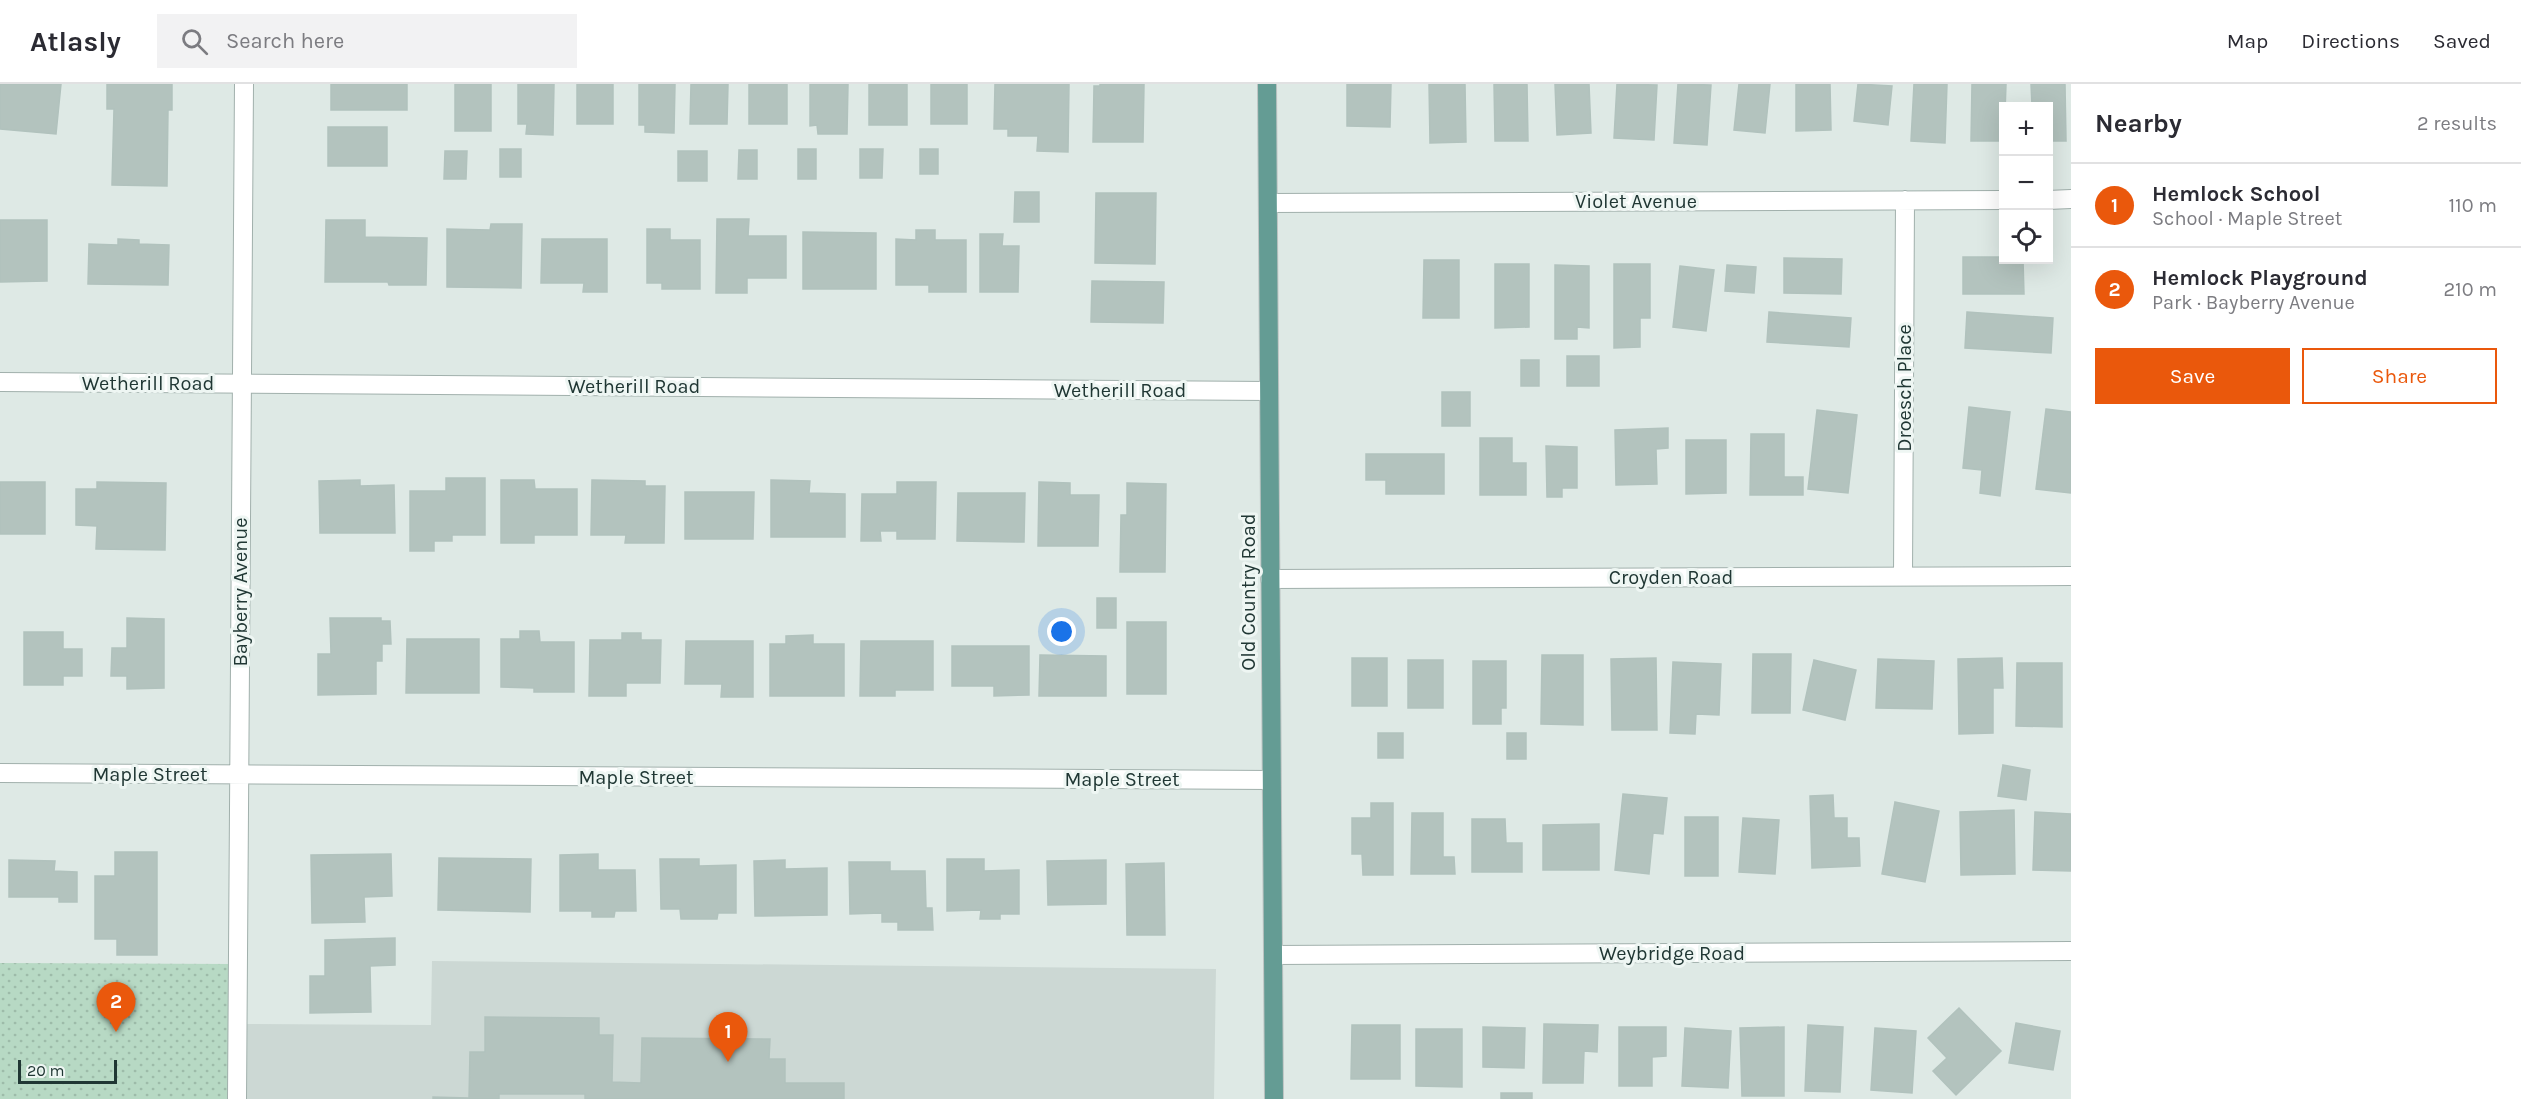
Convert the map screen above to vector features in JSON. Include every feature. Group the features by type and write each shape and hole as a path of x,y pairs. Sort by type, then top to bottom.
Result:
{"main road":[{"name":"Old Country Road","path":"1267,84 1274,1099"}],"street":[{"name":"Bayberry Avenue","path":"237,1099 244,84"},
{"name":"Droesch Place","path":"1903,576 1905,200"},
{"name":"Violet Avenue","path":"1268,202 1999,200"},
{"path":"2053,200 2071,200"},
{"name":"Wetherill Road","path":"0,382 1269,391"},
{"name":"Croyden Road","path":"1270,579 2071,576"},
{"name":"Maple Street","path":"0,773 1271,780"},
{"name":"Weybridge Road","path":"1273,955 2071,951"}],"shaded area":[{"path":"432,961 1216,969 1214,1099 240,1099 241,1024 431,1025"}],"green space":[{"path":"0,963 233,964 230,1099 0,1099"}],"building":[{"path":"0,84 61,84 56,134 0,129"},
{"path":"107,84 172,84 172,110 168,110 167,186 112,185 114,109 107,109"},
{"path":"331,84 407,84 407,110 331,110"},
{"path":"455,84 491,84 491,131 455,131"},
{"path":"518,84 554,84 553,135 526,134 527,124 518,124"},
{"path":"577,84 613,84 613,124 577,124"},
{"path":"639,84 675,84 674,133 645,132 645,125 639,125"},
{"path":"691,84 728,84 727,124 690,124"},
{"path":"749,84 787,84 787,124 749,124"},
{"path":"810,84 848,84 847,134 818,134 817,125 810,126"},
{"path":"869,84 907,84 907,125 869,125"},
{"path":"931,84 967,84 967,124 931,124"},
{"path":"995,84 1069,84 1068,152 1037,151 1038,136 1008,136 1008,129 994,129"},
{"path":"1100,84 1144,84 1143,142 1093,142 1094,86 1100,86"},
{"path":"1347,84 1391,84 1390,127 1347,126"},
{"path":"1429,84 1465,84 1466,142 1430,143"},
{"path":"1494,84 1527,84 1528,141 1495,141"},
{"path":"1555,84 1589,84 1591,133 1557,135"},
{"path":"1617,84 1657,85 1654,140 1614,138"},
{"path":"1678,84 1711,85 1707,145 1674,143"},
{"path":"1739,84 1770,84 1765,133 1734,130"},
{"path":"1796,84 1830,84 1831,130 1796,131"},
{"path":"1858,84 1892,86 1888,125 1854,121"},
{"path":"1914,84 1947,84 1945,143 1911,141"},
{"path":"1972,84 2006,84 2005,102 1999,102 1999,141 1971,141"},
{"path":"2031,84 2065,84 2066,141 2053,141 2053,102 2032,102"},
{"path":"328,127 387,127 387,166 328,166"},
{"path":"500,149 521,149 521,177 500,177"},
{"path":"798,149 816,149 816,179 798,179"},
{"path":"860,149 883,149 882,178 860,178"},
{"path":"920,149 938,149 938,174 920,174"},
{"path":"739,150 757,150 757,179 738,179"},
{"path":"445,151 467,151 466,179 444,179"},
{"path":"678,151 707,151 707,181 678,181"},
{"path":"1015,192 1039,192 1039,222 1014,222"},
{"path":"1096,193 1156,193 1155,264 1095,263"},
{"path":"717,219 749,219 748,236 786,236 786,278 747,278 747,293 716,293"},
{"path":"0,220 47,220 47,281 0,282"},
{"path":"326,220 365,220 365,237 427,238 426,285 389,285 388,282 325,282"},
{"path":"491,224 522,224 521,288 447,287 447,229 490,230"},
{"path":"647,229 670,229 670,240 700,240 700,289 662,289 662,283 647,283"},
{"path":"916,230 935,230 935,240 966,240 966,292 929,292 929,285 896,285 896,239 916,240"},
{"path":"803,232 876,233 876,289 803,289"},
{"path":"980,234 1003,234 1002,246 1019,246 1018,292 980,292"},
{"path":"118,239 139,240 139,244 169,245 168,285 88,284 89,244 118,245"},
{"path":"542,239 607,239 607,292 583,292 584,283 541,283"},
{"path":"1963,257 1999,257 1999,264 2023,264 2024,294 1963,294"},
{"path":"1784,258 1842,259 1841,294 1784,293"},
{"path":"1424,260 1459,260 1459,318 1423,318"},
{"path":"1495,264 1529,264 1529,327 1495,328"},
{"path":"1614,264 1650,264 1650,318 1640,318 1640,347 1614,348"},
{"path":"1555,265 1589,266 1589,328 1577,327 1577,339 1555,339"},
{"path":"1727,265 1756,267 1754,293 1725,291"},
{"path":"1680,266 1714,270 1706,331 1673,327"},
{"path":"1092,281 1164,282 1163,323 1091,322"},
{"path":"1769,312 1851,318 1849,347 1767,342"},
{"path":"1967,312 2053,318 2051,353 1965,348"},
{"path":"1567,356 1599,356 1599,386 1567,386"},
{"path":"1521,360 1539,360 1539,386 1521,386"},
{"path":"1442,392 1470,392 1470,426 1442,426"},
{"path":"1969,407 2010,412 2000,496 1980,493 1982,470 1963,468"},
{"path":"2046,409 2071,412 2071,493 2036,489"},
{"path":"1817,410 1857,415 1848,493 1808,489"},
{"path":"1668,428 1668,448 1656,449 1657,484 1616,485 1615,430"},
{"path":"1751,434 1784,434 1784,477 1803,477 1803,495 1750,495"},
{"path":"1480,438 1512,438 1512,463 1526,463 1526,495 1480,495"},
{"path":"1686,440 1726,440 1726,493 1686,494"},
{"path":"1546,446 1577,447 1577,488 1562,488 1562,497 1547,497"},
{"path":"1366,454 1444,454 1444,494 1386,494 1386,480 1366,480"},
{"path":"446,478 485,478 485,535 452,535 452,541 434,541 434,551 410,551 410,491 446,491"},
{"path":"360,480 360,486 394,485 395,533 320,533 319,481"},
{"path":"501,480 534,480 535,489 577,489 577,535 534,535 534,543 501,543"},
{"path":"592,480 645,481 645,486 665,486 664,543 625,543 626,535 591,535"},
{"path":"771,480 810,481 809,493 845,494 845,537 771,537"},
{"path":"0,482 45,482 45,534 0,534"},
{"path":"97,482 166,483 165,550 96,549 97,526 76,525 76,489 97,489"},
{"path":"897,482 936,482 935,539 897,539 897,531 880,531 881,541 861,541 862,494 897,494"},
{"path":"1039,482 1070,483 1070,495 1099,495 1098,546 1038,546"},
{"path":"1127,483 1166,484 1165,572 1120,572 1121,515 1127,515"},
{"path":"685,492 754,492 753,539 685,539"},
{"path":"958,493 1025,493 1024,542 957,541"},
{"path":"1097,598 1116,598 1116,628 1097,628"},
{"path":"127,618 164,619 164,688 127,689 127,676 111,676 112,648 127,648"},
{"path":"330,618 381,618 381,621 390,621 391,644 382,644 382,661 376,661 376,694 318,695 318,654 331,654"},
{"path":"1127,622 1166,622 1166,694 1127,694"},
{"path":"520,631 539,631 540,642 574,642 574,692 534,692 534,688 501,687 501,639 520,639"},
{"path":"24,632 63,632 63,649 82,649 82,676 63,676 63,685 24,685"},
{"path":"622,633 641,633 641,640 661,640 660,683 626,683 626,696 589,696 590,640 622,640"},
{"path":"813,635 813,644 844,644 844,696 770,696 770,644 786,644 786,636"},
{"path":"407,639 479,639 479,693 406,693"},
{"path":"686,641 753,641 753,697 721,697 722,684 685,684"},
{"path":"861,641 933,641 933,690 895,690 895,696 860,696"},
{"path":"952,646 1029,646 1029,695 994,696 994,686 952,686"},
{"path":"1753,654 1791,654 1790,713 1752,713"},
{"path":"1040,655 1106,656 1106,696 1039,696"},
{"path":"1542,655 1583,655 1583,725 1541,724"},
{"path":"1352,658 1387,658 1387,706 1352,706"},
{"path":"1656,658 1657,730 1612,730 1611,659"},
{"path":"2002,658 2003,688 1993,688 1993,733 1959,734 1958,659"},
{"path":"1878,659 1934,661 1932,709 1876,708"},
{"path":"1408,660 1443,660 1443,708 1408,708"},
{"path":"1814,660 1856,670 1845,720 1803,710"},
{"path":"1473,661 1506,661 1506,708 1501,708 1501,724 1473,724"},
{"path":"1673,662 1721,664 1719,715 1696,714 1695,734 1670,733"},
{"path":"2017,663 2062,663 2062,727 2016,726"},
{"path":"1378,733 1403,733 1403,758 1378,758"},
{"path":"1507,733 1526,733 1526,759 1507,759"},
{"path":"2003,765 2030,770 2026,800 1998,796"},
{"path":"1623,794 1667,798 1663,834 1653,833 1649,874 1615,870"},
{"path":"1833,795 1834,818 1847,818 1847,838 1859,838 1860,866 1812,868 1810,796"},
{"path":"1895,802 1939,811 1925,882 1882,874"},
{"path":"1371,803 1393,803 1393,875 1363,875 1362,854 1352,854 1352,818 1371,818"},
{"path":"2014,810 2015,874 1961,875 1960,812"},
{"path":"2035,812 2071,814 2071,871 2033,870"},
{"path":"1412,813 1443,813 1443,857 1454,857 1455,874 1411,874"},
{"path":"1685,817 1718,817 1718,876 1685,876"},
{"path":"1743,818 1779,820 1775,874 1739,872"},
{"path":"1472,819 1505,819 1506,843 1522,843 1522,872 1472,872"},
{"path":"1599,824 1599,870 1543,870 1543,825"},
{"path":"115,852 157,852 157,955 117,955 117,939 95,939 95,876 115,876"},
{"path":"391,854 392,896 364,897 365,922 312,923 311,855"},
{"path":"598,854 598,870 635,870 636,911 615,911 614,917 592,917 592,911 560,911 560,855"},
{"path":"439,858 531,859 530,912 438,910"},
{"path":"660,859 699,859 699,866 736,865 736,913 718,913 717,919 681,919 680,909 661,909"},
{"path":"947,859 984,859 984,871 1019,870 1019,914 1000,914 1000,919 980,919 981,910 947,911"},
{"path":"9,860 55,861 54,871 77,872 77,902 59,902 59,897 9,897"},
{"path":"785,860 785,869 827,868 827,915 755,916 754,861"},
{"path":"1106,860 1106,904 1048,905 1047,861"},
{"path":"849,862 890,862 890,871 925,871 926,908 932,908 933,930 898,930 898,922 882,922 882,913 850,914"},
{"path":"1164,863 1165,935 1127,935 1126,864"},
{"path":"395,938 395,965 370,966 371,1012 310,1013 310,976 325,976 325,940"},
{"path":"1959,1008 2001,1051 1956,1095 1933,1071 1947,1058 1928,1038"},
{"path":"485,1017 599,1018 599,1035 613,1035 612,1082 641,1083 642,1038 770,1039 769,1059 785,1059 785,1083 844,1083 844,1099 585,1099 585,1094 499,1094 499,1099 433,1099 433,1097 469,1098 470,1052 485,1052"},
{"path":"2016,1023 2060,1031 2053,1070 2009,1063"},
{"path":"1544,1024 1598,1025 1597,1052 1584,1051 1583,1083 1543,1083"},
{"path":"1352,1025 1400,1025 1400,1079 1351,1079"},
{"path":"1808,1025 1843,1027 1840,1092 1805,1091"},
{"path":"1483,1027 1525,1028 1524,1068 1483,1067"},
{"path":"1619,1027 1666,1027 1666,1056 1652,1057 1652,1086 1619,1086"},
{"path":"1784,1027 1784,1096 1742,1096 1740,1028"},
{"path":"1685,1028 1731,1031 1728,1088 1682,1086"},
{"path":"1875,1028 1916,1031 1912,1093 1871,1090"},
{"path":"1416,1029 1462,1029 1462,1087 1416,1086"},
{"path":"1501,1093 1532,1093 1532,1099 1501,1099"}],"place":[{"name":"Hemlock Playground","path":"116,1032"},
{"name":"Hemlock School","path":"728,1062"}]}
